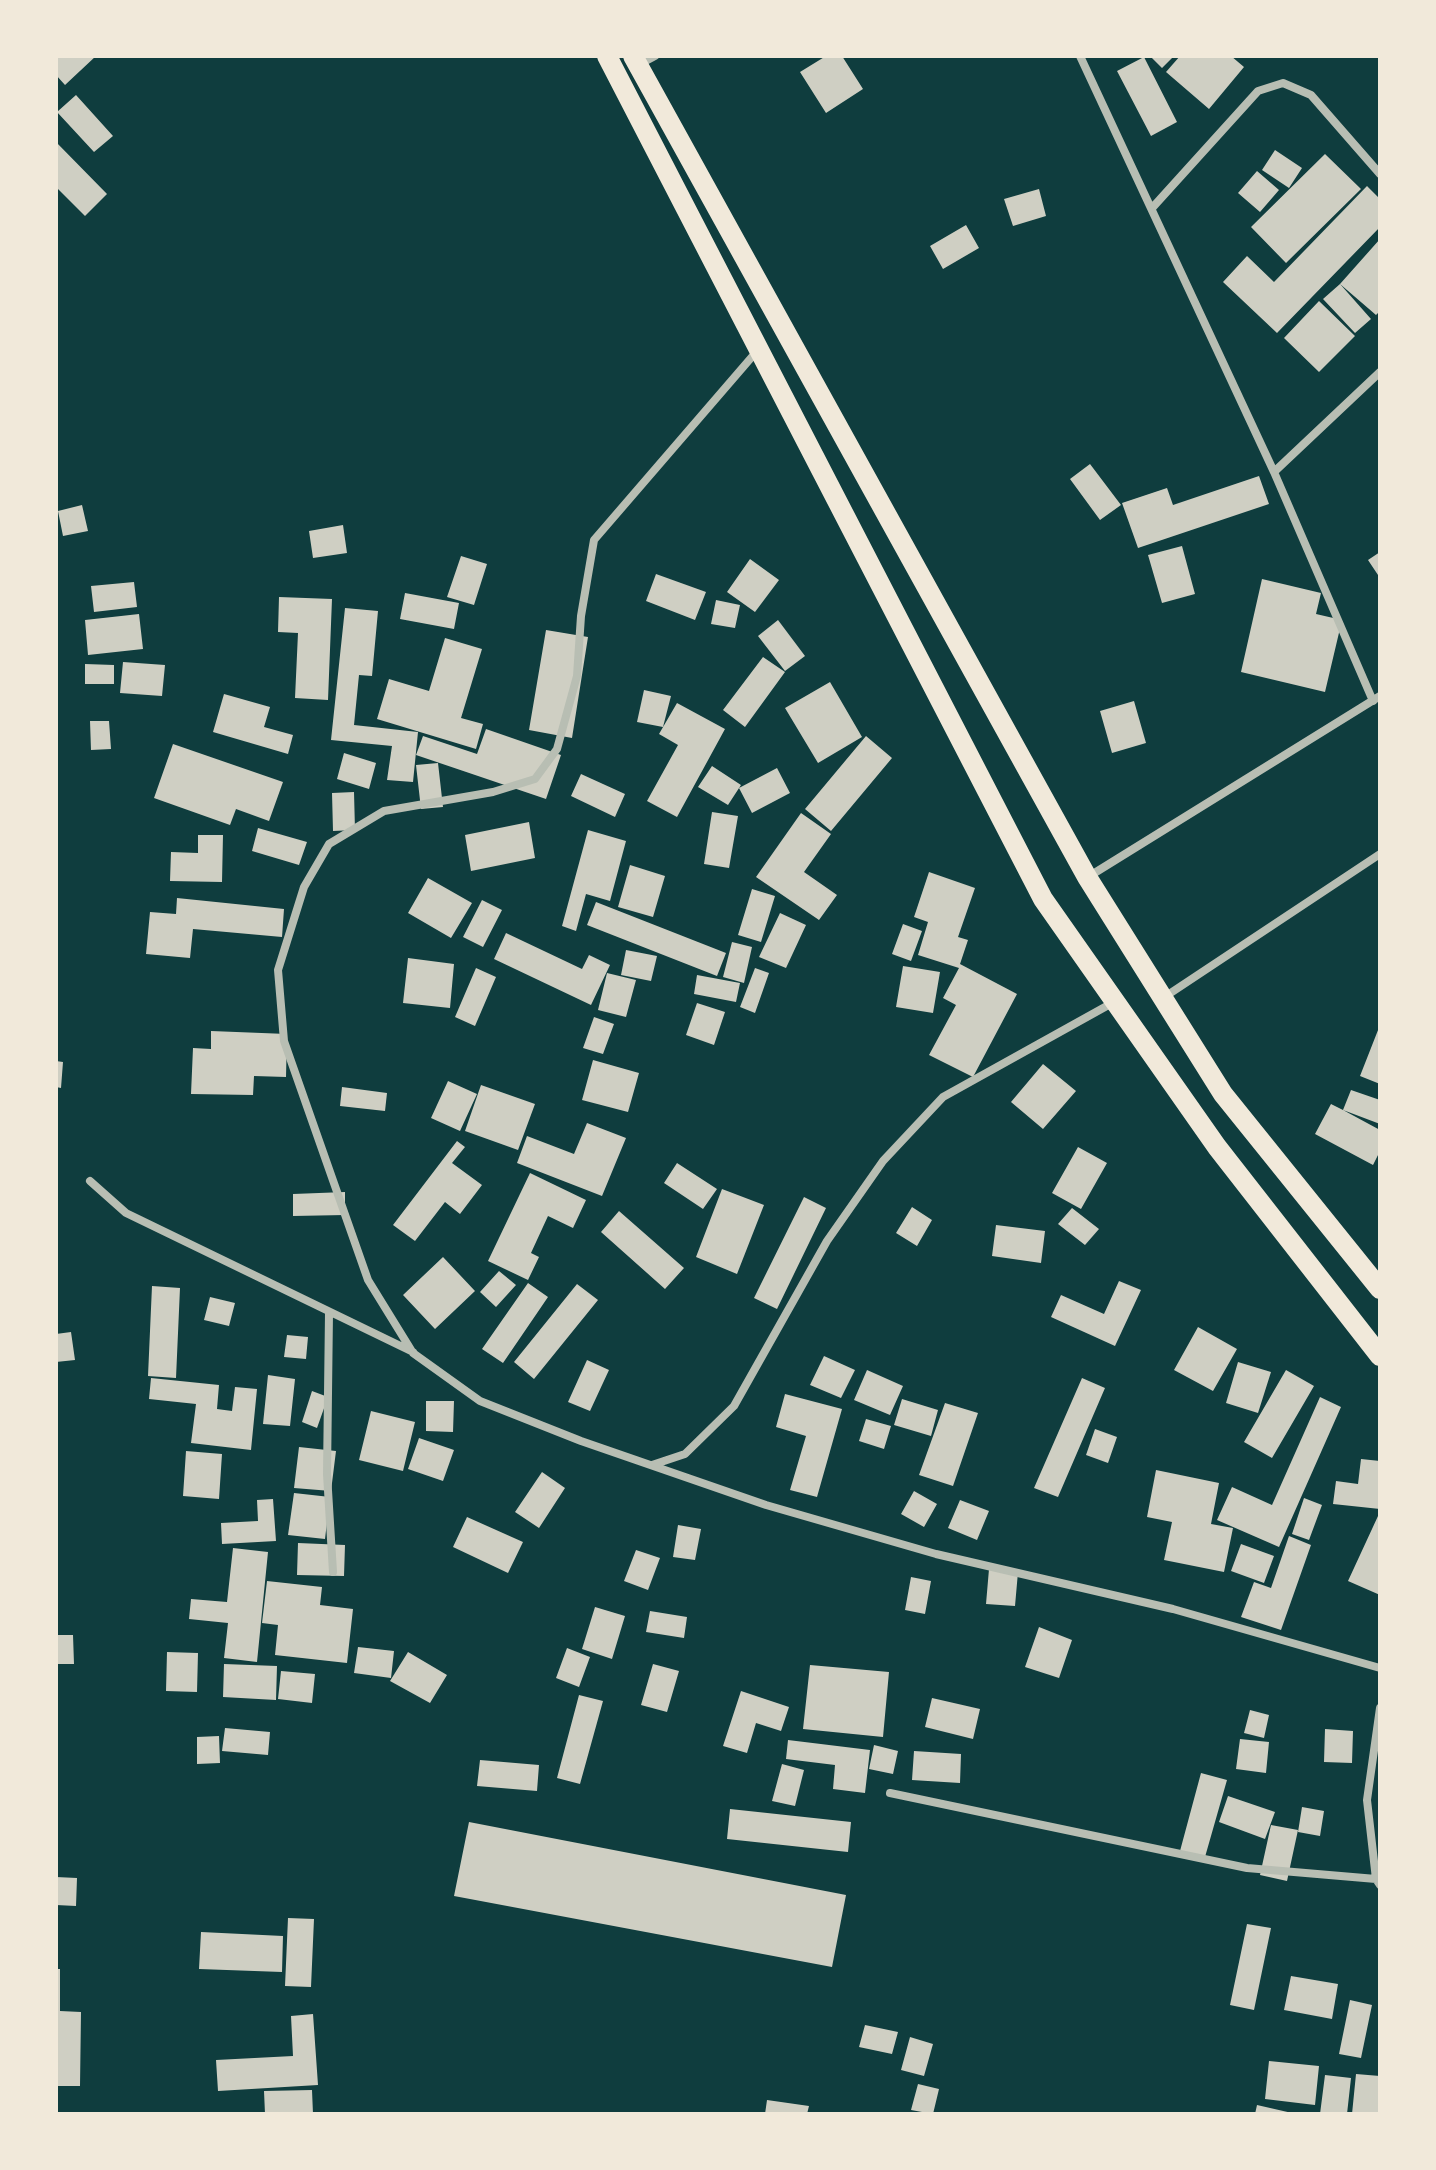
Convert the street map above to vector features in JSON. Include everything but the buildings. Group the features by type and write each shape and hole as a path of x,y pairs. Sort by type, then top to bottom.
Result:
{"main road":[{"path":"607,56 1043,899 1217,1147 1380,1356"},
{"path":"642,59 1087,877 1223,1094 1380,1289"}],"street":[{"path":"1080,56 1153,207 1377,698 1087,877"},
{"path":"1153,207 1258,91 1283,83 1311,95 1380,174"},
{"path":"413,1353 368,1280 284,1041 278,970 304,887 329,844 384,811 493,792 535,779 557,749 577,676 581,616 594,540 759,349"},
{"path":"1274,472 1380,372"},
{"path":"1162,998 1380,854"},
{"path":"652,1465 685,1454 734,1406 827,1241 883,1161 943,1097 1115,1001"},
{"path":"90,1181 126,1213 413,1353 480,1401 766,1505 936,1554 1173,1609 1380,1668"},
{"path":"329,1313 327,1474 333,1572"},
{"path":"890,1793 1247,1868 1378,1882 1367,1800 1380,1708"}]}
